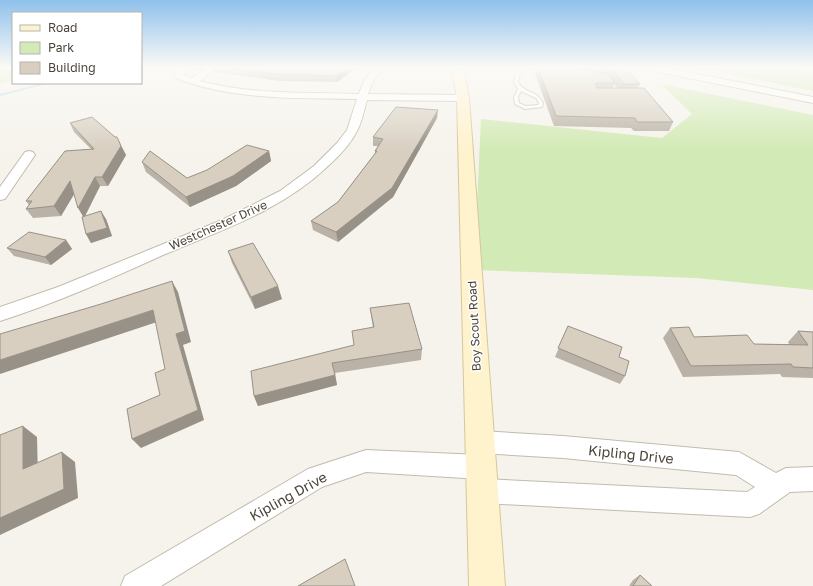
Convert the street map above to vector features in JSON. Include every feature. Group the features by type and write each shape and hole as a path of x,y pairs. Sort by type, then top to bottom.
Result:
{"street":[{"path":"320,95 463,98"},
{"path":"790,95 813,100"},
{"name":"Westchester Drive","path":"0,314 42,302 252,212 297,186 335,152 351,131 363,97"},
{"name":"Boy Scout Road","path":"463,98 487,586"},
{"path":"0,196 29,155"},
{"name":"Kipling Drive","path":"480,442 563,447 739,464 776,486"},
{"name":"Kipling Drive","path":"135,586 316,477 366,461 481,467"},
{"path":"482,491 750,505 786,480 813,479"}],"lane":[{"path":"517,95 517,104 525,108 540,106 541,103 538,97 534,95"}],"green space":[{"path":"673,95 717,95 813,115 813,290 697,278 474,270 481,119 662,138 692,114"}],"building":[{"path":"548,95 650,95 673,122 637,122 635,118 556,116"},
{"path":"396,107 438,110 392,188 336,232 311,221 338,202 377,151 375,151 383,139 373,137"},
{"path":"92,117 115,137 117,137 121,146 102,177 95,177 78,208 70,181 54,206 26,209 32,201 26,201 65,151 94,149 70,123"},
{"path":"247,145 269,151 233,176 186,197 142,162 150,151 187,178 207,170"},
{"path":"101,211 107,228 86,234 82,217"},
{"path":"29,232 66,240 45,257 7,248"},
{"path":"253,243 278,286 251,297 228,251"},
{"path":"172,281 185,331 176,334 198,410 132,439 127,409 160,395 155,373 165,369 153,310 0,360 0,334"},
{"path":"409,303 422,349 332,363 335,375 254,396 251,371 354,345 352,331 374,327 370,308"},
{"path":"568,326 622,347 619,357 629,361 625,376 558,348"},
{"path":"689,327 694,337 747,335 754,344 808,345 798,331 813,332 813,368 793,367 791,364 691,366 670,328"},
{"path":"23,426 23,469 62,452 64,489 0,518 0,435"},
{"path":"345,559 355,586 298,586"},
{"path":"640,575 652,586 633,586"}]}
